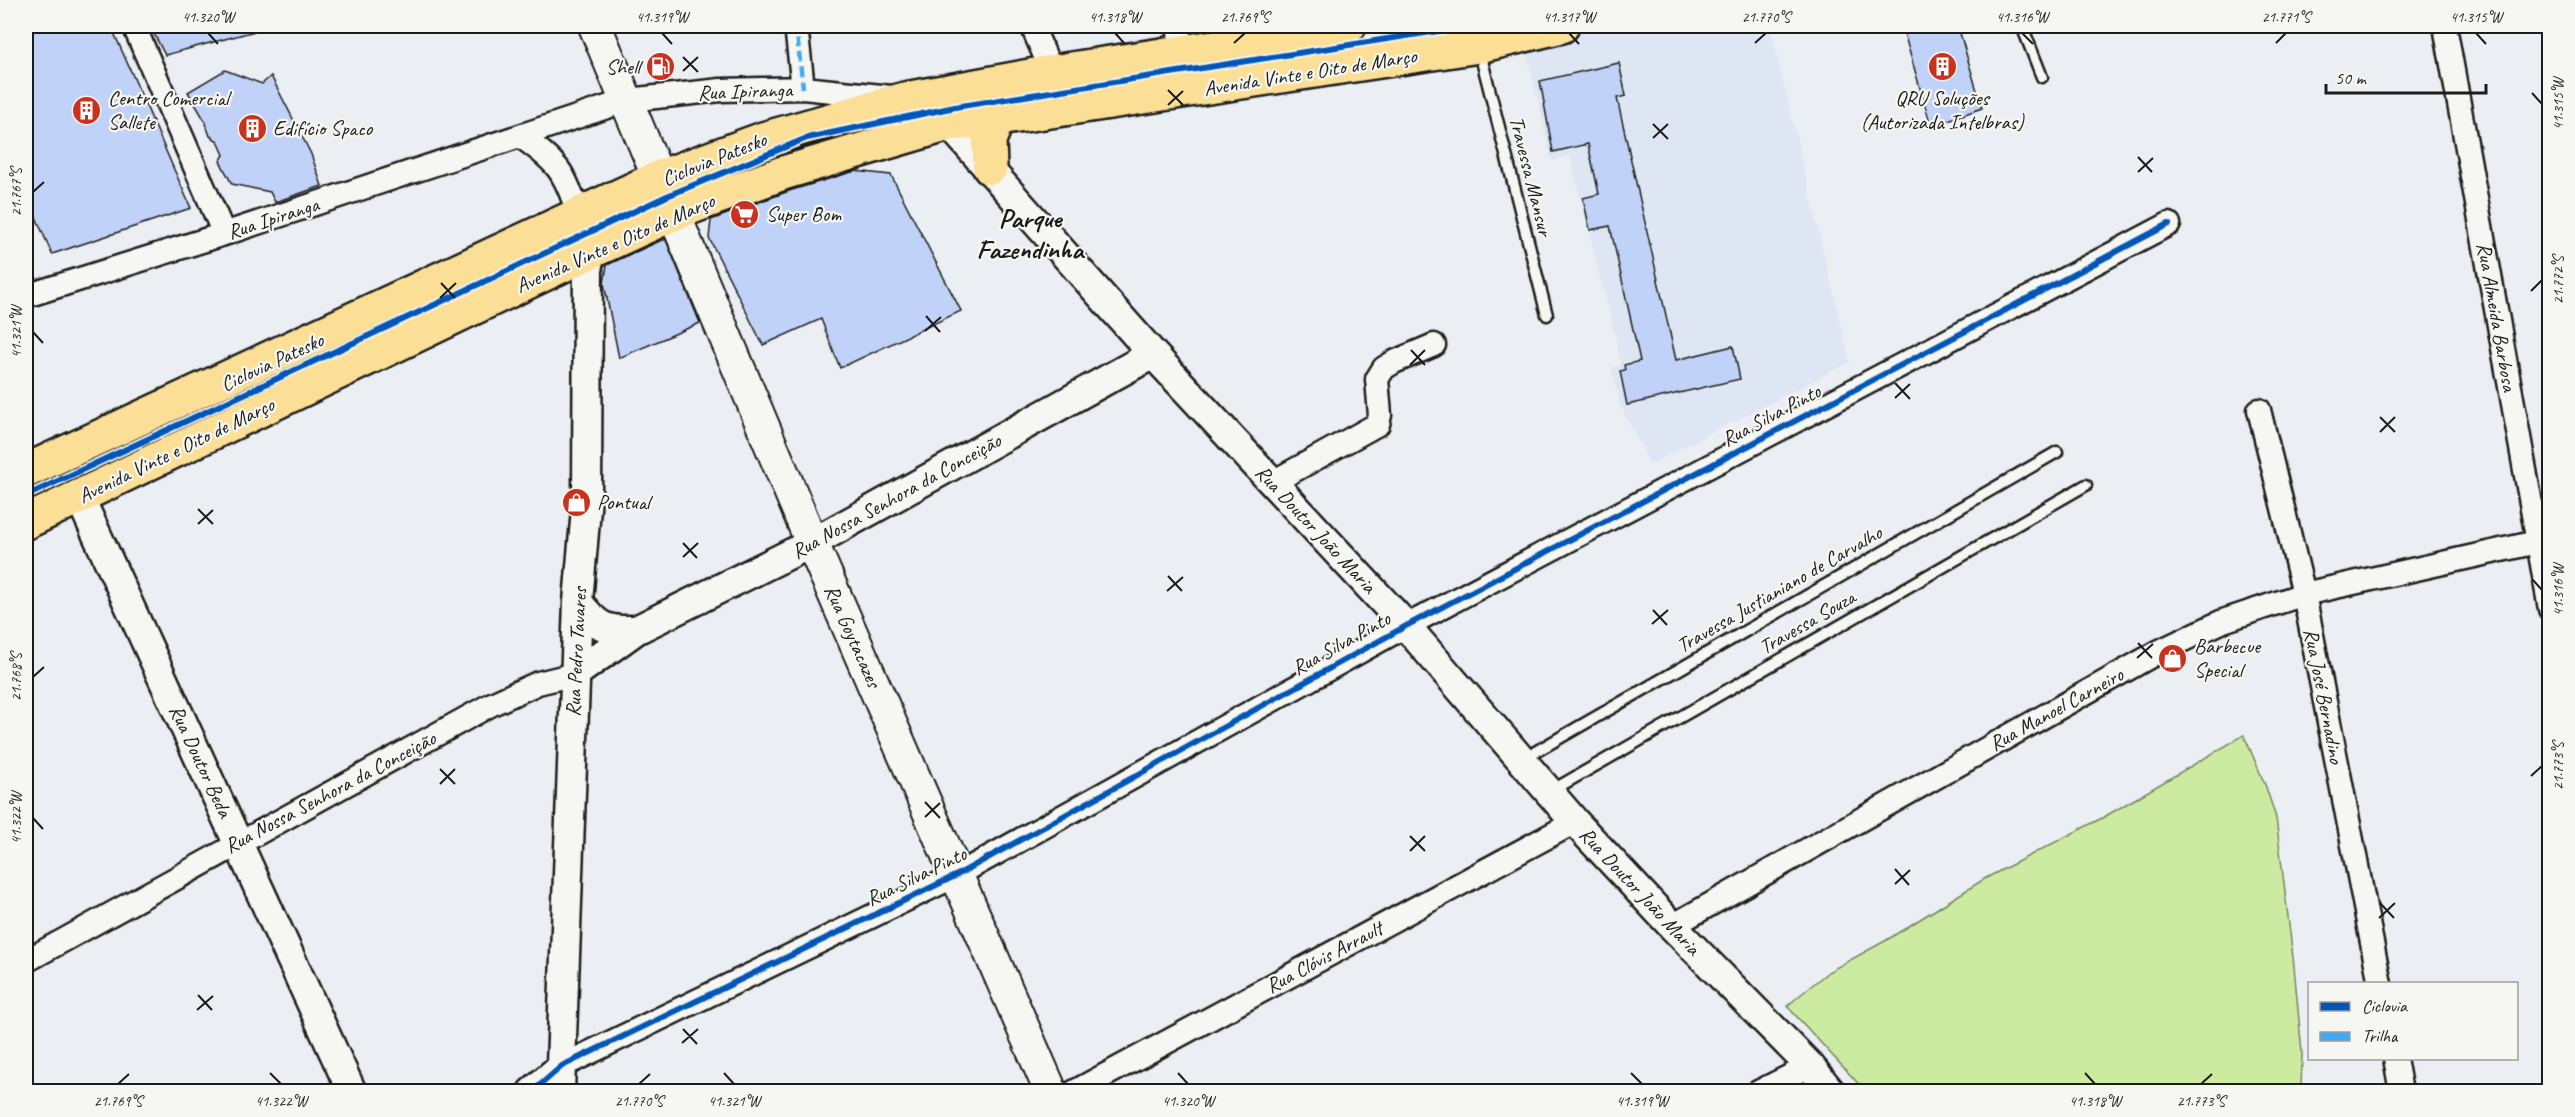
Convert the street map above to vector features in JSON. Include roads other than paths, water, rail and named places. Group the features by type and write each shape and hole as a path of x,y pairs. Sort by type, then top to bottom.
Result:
{"main road":[{"name":"Rua Goytacazes","path":"595,26 812,543 1052,1092"},
{"name":"Avenida Vinte e Oito de Março","path":"26,471 660,177 763,139 905,99 1052,72 1180,39 1349,26"},
{"name":"Avenida Vinte e Oito de Março","path":"26,522 588,252 673,214 783,173 949,124 998,119 1479,46 1562,26"},
{"path":"905,99 925,104 949,124"},
{"path":"990,168 989,140 998,119"}],"street":[{"path":"134,26 224,234"},
{"path":"796,26 803,88"},
{"path":"1032,26 1052,72"},
{"name":"Rua Almeida Barbosa","path":"2445,26 2550,609"},
{"name":"Rua Ipiranga","path":"26,296 224,234 628,100 721,90 803,88 905,99"},
{"name":"Rua Doutor João Maria","path":"949,124 1153,354 1406,626 1575,822 1672,926 1810,1066 1831,1092"},
{"path":"520,136 545,153 559,168 568,182 578,214"},
{"name":"Rua Pedro Tavares","path":"561,1079 578,602 587,497 588,252 578,214"},
{"name":"Rua Silva Pinto","path":"532,1092 957,875 1406,626 2169,224"},
{"path":"1273,482 1378,424 1380,415 1377,379 1384,368 1434,345"},
{"name":"Rua Nossa Senhora da Conceição","path":"26,961 492,704 538,683 575,674 636,630 812,543 1153,354"},
{"name":"Rua José Bernadino","path":"2259,410 2304,594 2380,982"},
{"name":"Rua Doutor Beda","path":"79,496 352,1092"},
{"name":"Rua Manoel Carneiro","path":"1672,926 2158,652 2223,621 2304,594 2537,542"},
{"name":"Rua Nossa Senhora da Conceição","path":"578,602 595,623 612,631 636,630"},
{"name":"Rua Clóvis Arrault","path":"1074,1092 1575,822"},
{"path":"2395,1060 2401,1092"},
{"path":"1758,1092 1810,1066"}],"lane":[{"path":"2022,26 2042,77"},
{"name":"Travessa Mansur","path":"1479,46 1546,315"},
{"name":"Travessa Justianiano de Carvalho","path":"1520,760 2057,452"},
{"name":"Travessa Souza","path":"1548,792 2086,484"}],"place":[{"name":"Shell","path":"661,67"},
{"name":"QRU Soluções (Autorizada Intelbras)","path":"1942,67"},
{"name":"Centro Comercial Sallete","path":"87,110"},
{"name":"Edifício Spaco","path":"252,128"},
{"name":"Super Bom","path":"745,214"},
{"name":"Pontual","path":"576,502"},
{"name":"Barbecue Special","path":"2173,658"}],"district":[{"name":"Parque Fazendinha","path":"1030,234"}]}
